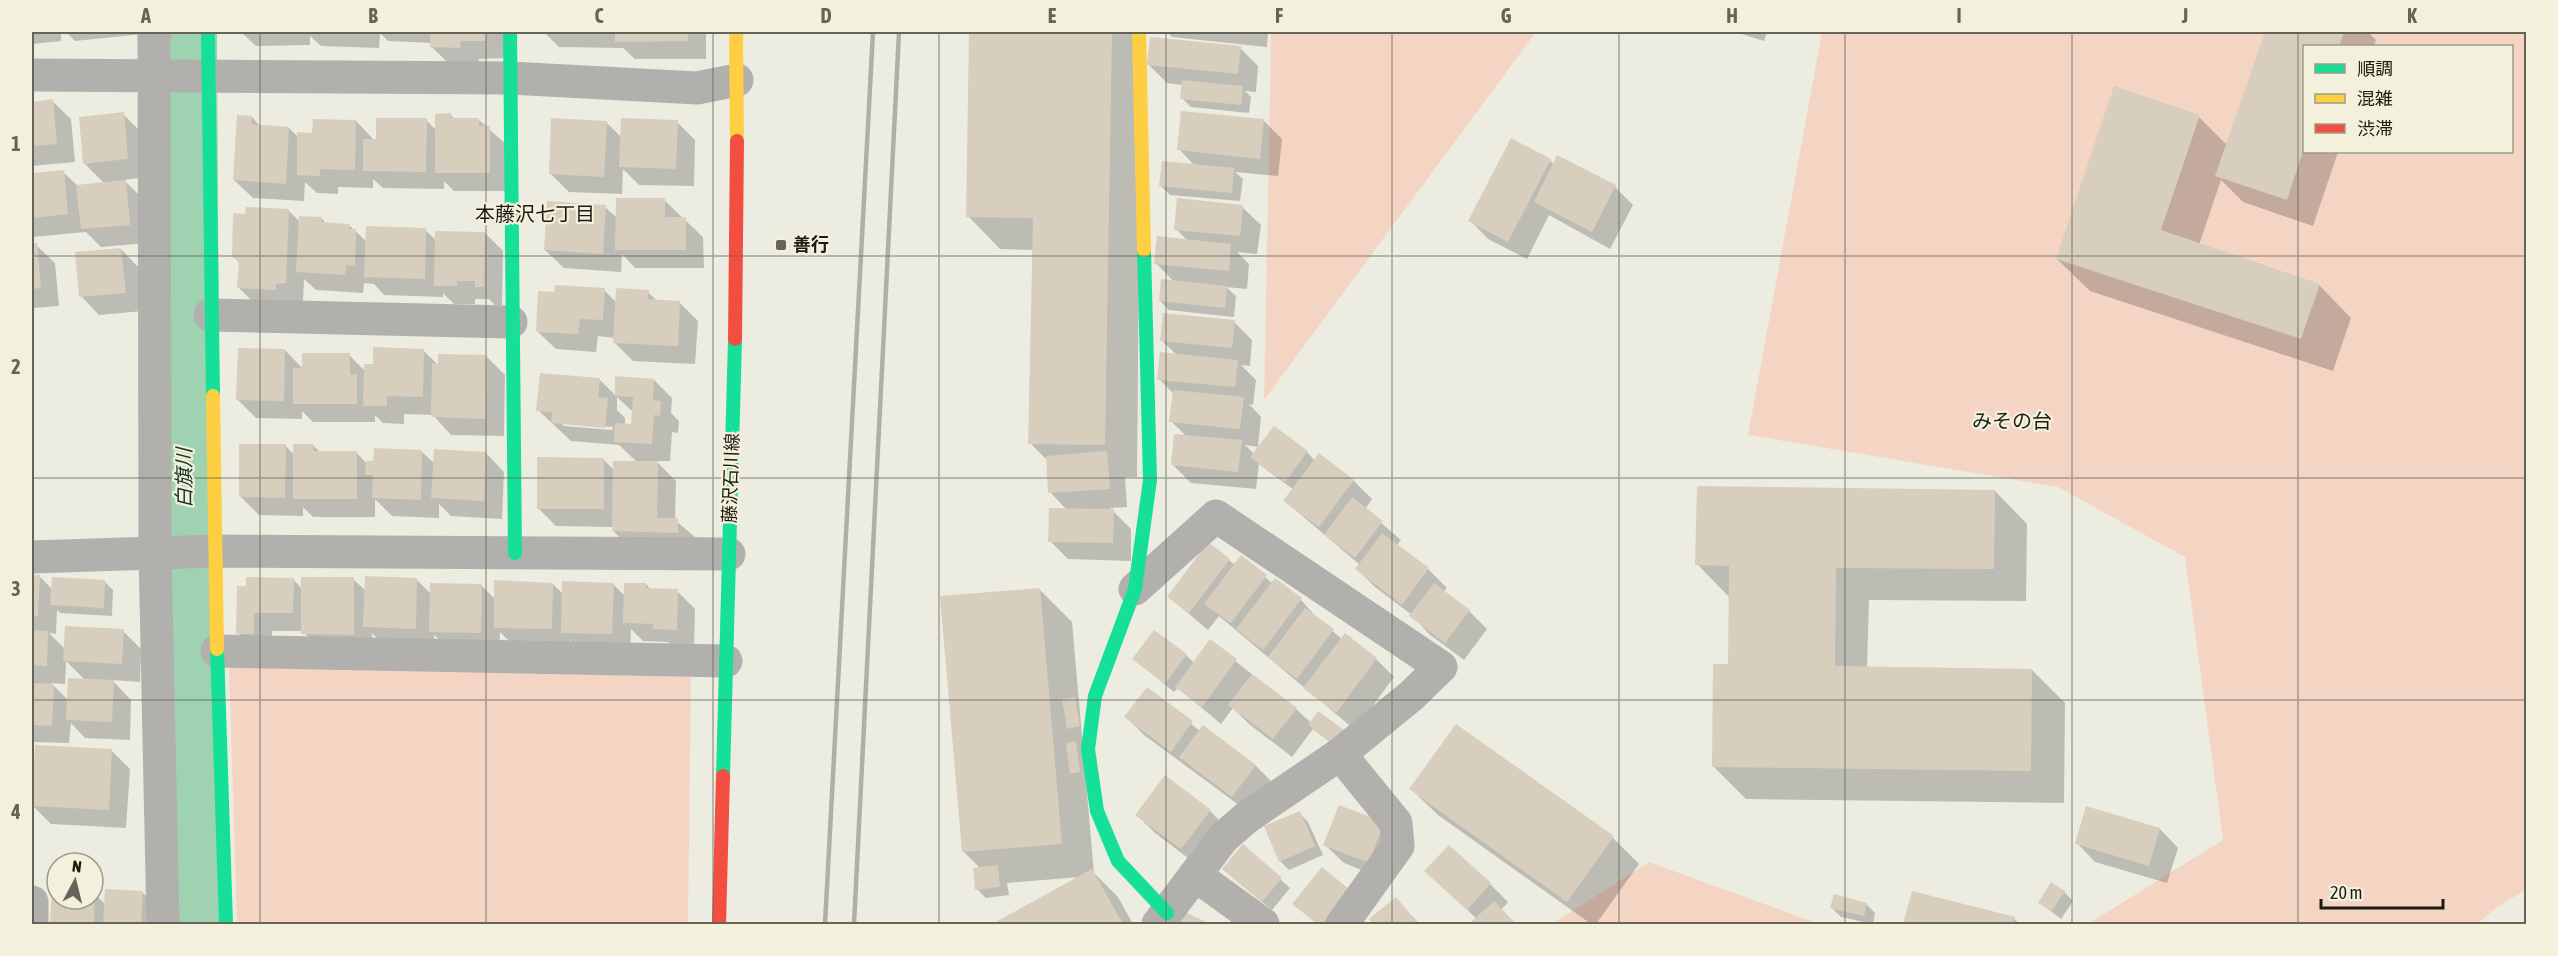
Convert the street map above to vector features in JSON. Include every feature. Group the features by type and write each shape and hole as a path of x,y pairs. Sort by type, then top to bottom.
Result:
{"street":[{"path":"154,32 182,76 210,315 188,552 158,730 163,924"},
{"path":"208,32 182,76 188,552 217,651 226,924"},
{"path":"510,32 514,553"},
{"name":"藤沢石川線","path":"719,924 738,217 736,32"},
{"path":"1135,589 1216,516 1441,667 1411,696 1340,754 1245,818 1223,838 1163,919 1118,861 1096,812 1088,749 1095,696 1135,589 1150,480 1139,32"},
{"path":"32,75 510,78 697,88 737,80"},
{"path":"210,315 511,322"},
{"path":"32,557 188,552 729,554"},
{"path":"217,651 726,661"},
{"path":"1340,754 1396,823 1398,846 1342,924"},
{"path":"1196,875 1263,924"},
{"path":"32,903 32,924"}],"shaded area":[{"path":"1271,32 1536,32 1264,400 1271,45"},
{"path":"1822,32 2526,32 2526,890 2497,907 2477,924 2088,924 2223,840 2185,557 2058,487 1748,435"},
{"path":"229,665 691,677 688,924 237,924"},
{"path":"1649,862 1819,924 1552,924"}],"building":[{"path":"430,32 486,32 486,41 461,41 460,48 430,47"},
{"path":"615,32 688,32 688,41 615,42"},
{"path":"969,32 1112,32 1105,445 1028,444 1033,218 966,217"},
{"path":"2265,32 2344,32 2339,45 2303,45 2303,151 2287,200 2215,176"},
{"path":"1150,37 1241,46 1238,74 1147,65"},
{"path":"1182,80 1243,86 1241,105 1180,99"},
{"path":"2114,86 2200,115 2161,230 2320,284 2301,339 2056,259"},
{"path":"53,99 57,144 32,146 32,102"},
{"path":"1181,111 1264,119 1260,159 1177,150"},
{"path":"124,112 128,159 83,164 79,117"},
{"path":"451,113 451,118 479,118 479,126 490,126 490,173 435,173 435,114"},
{"path":"237,115 252,116 252,124 289,127 286,184 233,180"},
{"path":"376,118 427,118 426,172 363,171 363,139 376,139"},
{"path":"551,118 607,121 604,177 549,174"},
{"path":"621,118 678,120 676,169 619,167"},
{"path":"313,119 356,120 355,170 320,169 320,176 297,175 297,132 312,133"},
{"path":"1511,138 1551,159 1508,242 1468,221"},
{"path":"1557,155 1616,185 1592,232 1534,202"},
{"path":"1162,161 1234,168 1232,193 1159,186"},
{"path":"64,170 68,214 32,218 32,173"},
{"path":"126,180 130,225 81,229 76,185"},
{"path":"616,198 665,198 665,217 686,217 686,250 615,250"},
{"path":"1177,198 1243,205 1240,236 1174,230"},
{"path":"547,201 606,205 603,254 544,250"},
{"path":"246,207 289,209 286,283 276,284 276,290 237,288 239,261 232,257 233,213 245,214"},
{"path":"299,216 322,217 321,222 349,224 349,229 356,229 355,266 346,265 345,275 296,272"},
{"path":"366,226 426,228 425,279 364,277"},
{"path":"435,231 485,232 484,287 475,287 475,281 457,281 457,286 434,286"},
{"path":"1157,236 1231,244 1229,271 1154,264"},
{"path":"37,243 41,288 32,289 32,244"},
{"path":"121,248 126,293 79,297 75,252"},
{"path":"1161,279 1227,286 1225,308 1159,301"},
{"path":"555,285 605,288 603,320 580,319 578,334 536,332 538,291 554,292"},
{"path":"616,288 649,290 648,299 680,301 678,346 613,343"},
{"path":"1163,313 1235,320 1232,348 1160,341"},
{"path":"373,347 424,349 423,397 387,396 387,406 363,406 364,364 373,364"},
{"path":"238,348 285,349 284,401 236,400"},
{"path":"1160,352 1238,360 1235,387 1157,380"},
{"path":"302,353 350,353 350,375 357,374 357,404 293,404 293,368 302,368"},
{"path":"438,354 487,355 486,419 431,417 432,363 438,364"},
{"path":"540,373 600,378 598,397 608,398 605,428 551,423 552,412 536,411"},
{"path":"615,376 654,379 653,400 661,401 660,416 654,415 652,444 614,442 615,423 631,424 633,397 615,396"},
{"path":"1173,390 1244,397 1240,429 1169,422"},
{"path":"1274,426 1308,451 1285,482 1250,457"},
{"path":"1174,434 1242,440 1238,472 1171,465"},
{"path":"239,444 286,444 285,498 239,497"},
{"path":"293,444 313,444 313,451 357,451 357,499 293,499"},
{"path":"374,448 422,450 421,500 372,498 373,475 365,475 366,461 373,461"},
{"path":"434,449 487,452 484,501 431,498"},
{"path":"1107,451 1110,489 1048,493 1046,456"},
{"path":"1319,453 1354,480 1319,527 1283,501"},
{"path":"537,457 604,458 604,509 537,509"},
{"path":"613,461 658,461 657,518 678,518 678,533 612,531"},
{"path":"1697,486 1995,490 1994,569 1836,568 1835,666 2032,669 2031,771 1712,767 1713,664 1728,664 1729,566 1695,565"},
{"path":"1352,497 1383,521 1355,558 1324,535"},
{"path":"1049,508 1114,509 1113,543 1048,542"},
{"path":"1382,533 1429,568 1402,605 1355,569"},
{"path":"1208,542 1230,559 1189,613 1167,597"},
{"path":"1241,555 1267,575 1231,623 1204,604"},
{"path":"32,575 40,575 38,616 32,616"},
{"path":"365,576 417,578 416,629 363,627"},
{"path":"52,577 105,580 104,608 50,605"},
{"path":"246,577 294,578 293,613 254,613 254,634 236,634 237,586 246,586"},
{"path":"301,577 354,577 354,635 301,634"},
{"path":"1275,578 1302,598 1263,650 1236,629"},
{"path":"494,580 553,583 552,629 494,628"},
{"path":"562,581 614,583 612,634 561,633"},
{"path":"430,583 482,584 481,633 429,632"},
{"path":"624,583 646,583 646,588 678,589 677,630 653,629 653,624 623,623"},
{"path":"1434,583 1470,610 1445,643 1409,616"},
{"path":"1040,588 1062,844 962,852 940,596"},
{"path":"1305,608 1334,629 1297,679 1268,657"},
{"path":"65,626 124,629 122,664 63,661"},
{"path":"32,630 48,631 47,666 32,665"},
{"path":"1154,630 1187,654 1165,684 1132,659"},
{"path":"1345,633 1377,658 1336,713 1303,688"},
{"path":"1210,639 1237,659 1202,707 1175,687"},
{"path":"1252,674 1297,708 1273,739 1228,705"},
{"path":"68,678 114,680 112,722 66,720"},
{"path":"32,683 54,684 52,726 32,725"},
{"path":"1147,687 1193,721 1171,752 1124,717"},
{"path":"1075,697 1080,726 1067,729 1062,699"},
{"path":"1318,711 1344,730 1333,744 1308,725"},
{"path":"1456,724 1614,836 1567,902 1409,789"},
{"path":"1203,725 1256,765 1232,797 1179,757"},
{"path":"1076,741 1080,772 1070,774 1066,743"},
{"path":"35,745 112,749 109,810 32,806"},
{"path":"1165,775 1211,810 1181,849 1135,815"},
{"path":"1339,805 1384,822 1369,863 1323,845"},
{"path":"2086,806 2160,828 2149,866 2075,844"},
{"path":"1300,811 1315,846 1279,862 1264,826"},
{"path":"1243,844 1282,878 1262,902 1222,869"},
{"path":"1449,845 1491,883 1467,910 1424,871"},
{"path":"998,865 1000,887 975,890 973,868"},
{"path":"1322,867 1350,890 1322,924 1318,924 1292,904"},
{"path":"1092,869 1123,924 992,924"},
{"path":"2051,882 2065,891 2052,911 2038,903"},
{"path":"105,889 143,891 141,924 103,924"},
{"path":"1912,891 2015,917 2013,924 1903,924"},
{"path":"1834,894 1867,903 1864,916 1830,908"},
{"path":"1396,897 1418,924 1373,924 1369,919"},
{"path":"1494,901 1516,924 1469,924"},
{"path":"51,911 94,911 94,924 50,924"},
{"path":"1183,911 1210,924 1176,924"}],"waterway":[{"name":"白旗川","path":"181,32 184,519 195,924"}],"railway":[{"path":"825,924 873,32"},
{"path":"854,924 899,32"}],"traffic: fast":[{"path":"208,32 213,396"},
{"path":"510,32 515,553"},
{"path":"1144,250 1150,480 1135,589 1095,696 1088,749 1097,811 1118,861 1167,913"},
{"path":"723,776 735,339"},
{"path":"217,649 226,924"}],"traffic: slow":[{"path":"736,32 737,141"},
{"path":"1139,32 1144,250"},
{"path":"213,396 217,649"}],"traffic: jam":[{"path":"735,339 737,141"},
{"path":"719,924 723,776"}],"place":[{"name":"善行","path":"781,245"}],"district":[{"name":"本藤沢七丁目","path":"535,214"},
{"name":"みその台","path":"2012,421"}]}
